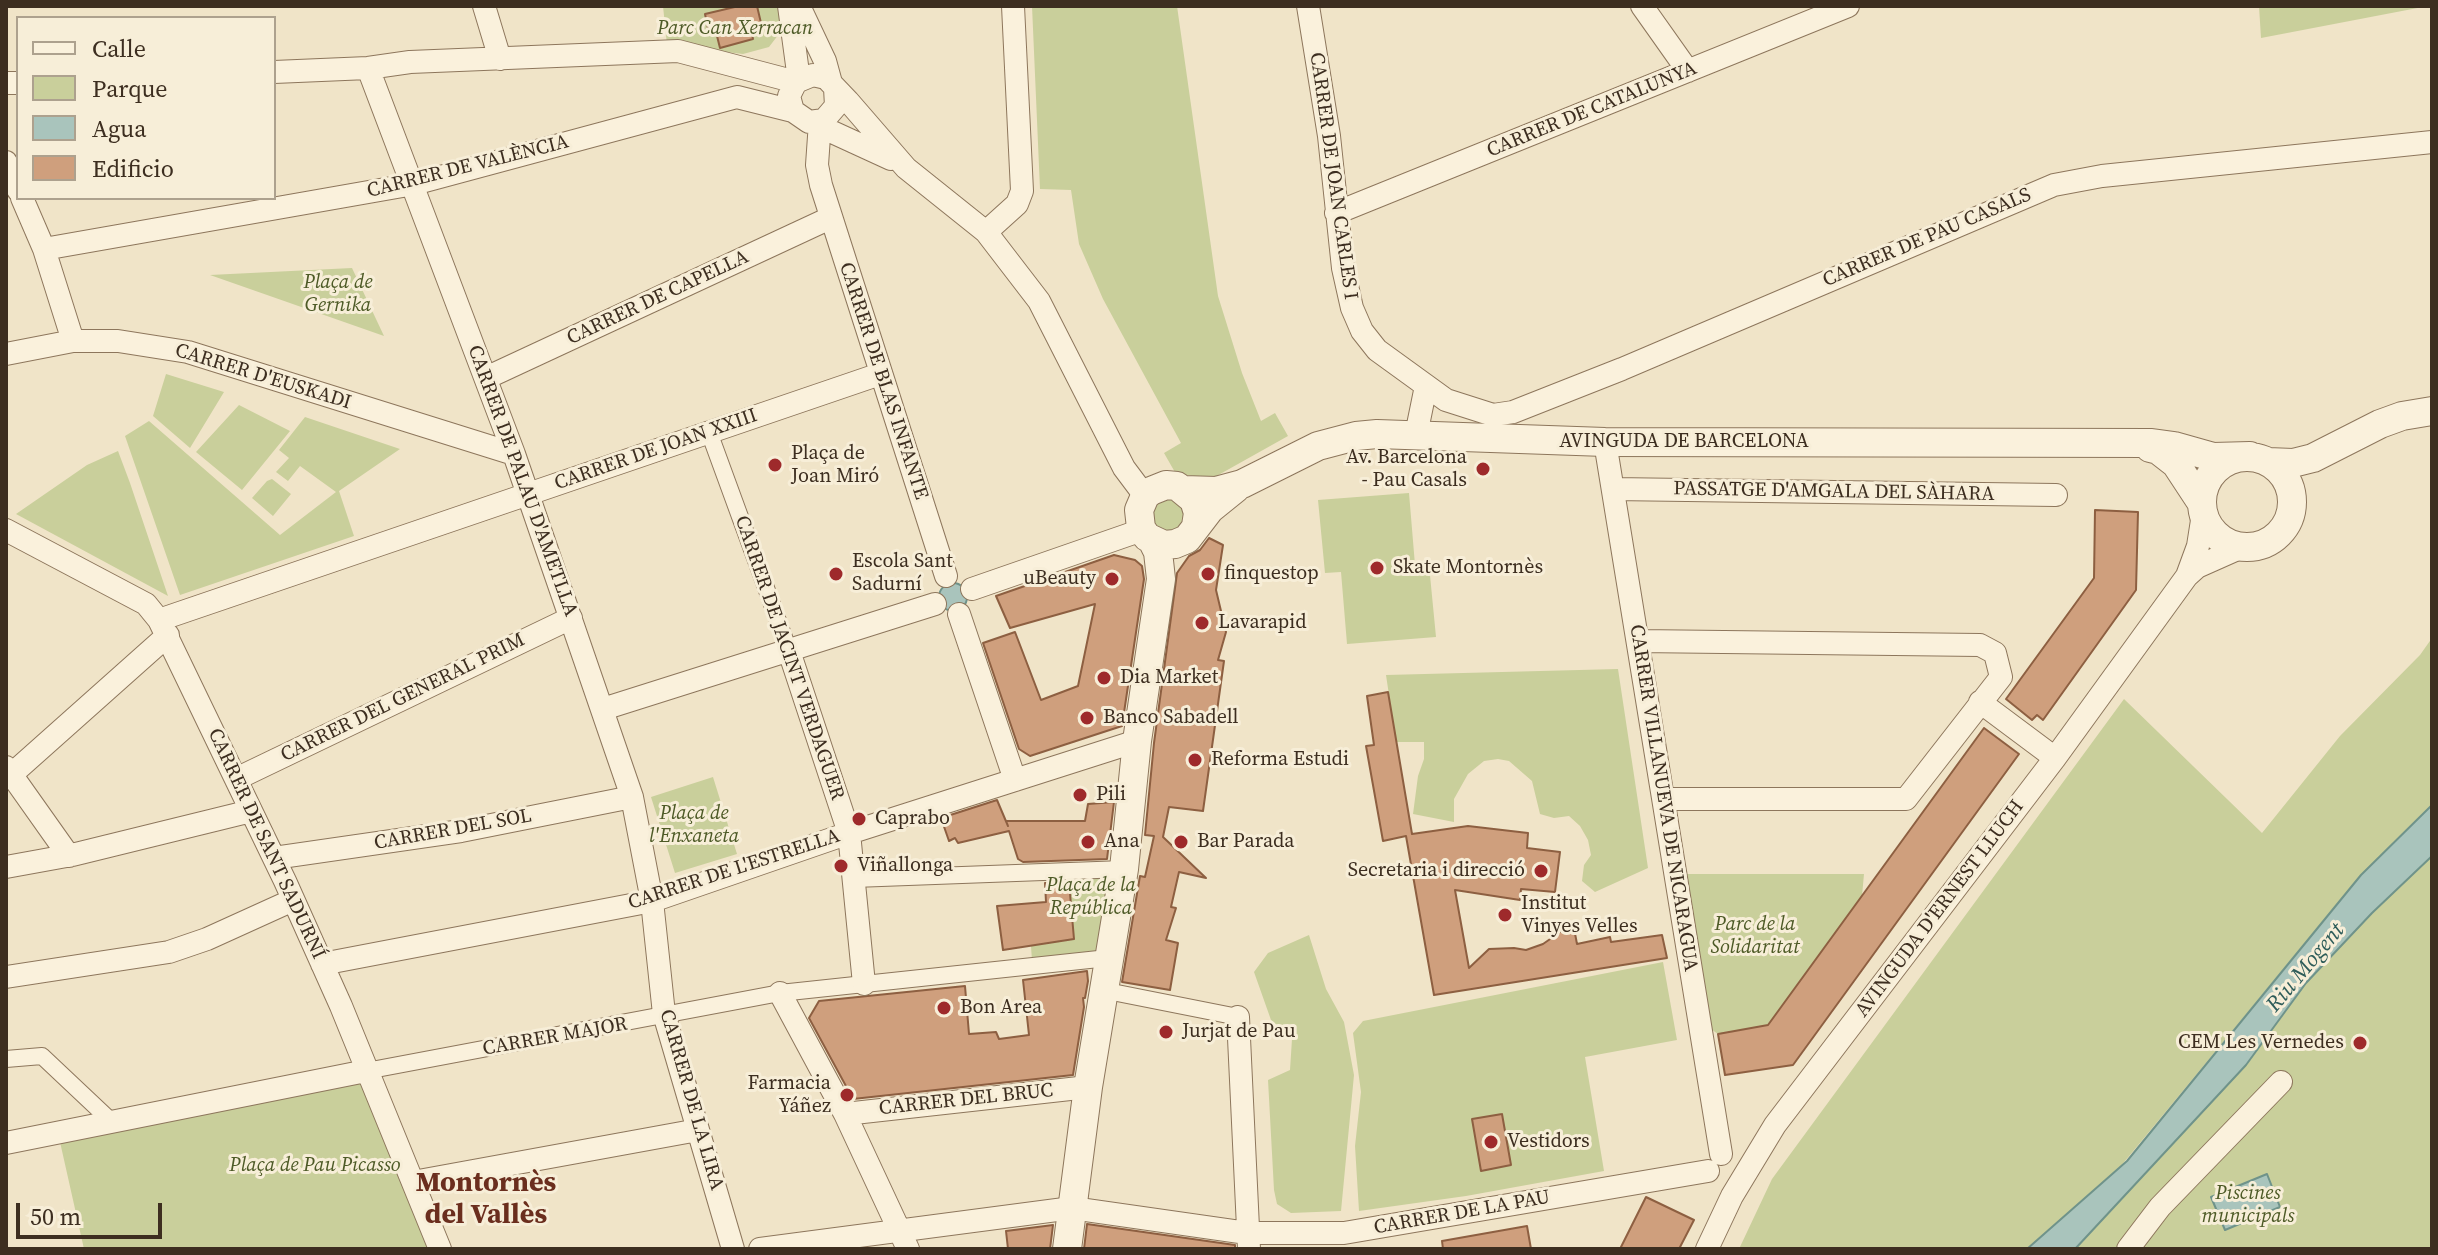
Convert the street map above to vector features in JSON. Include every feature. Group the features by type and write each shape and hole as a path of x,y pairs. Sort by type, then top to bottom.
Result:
{"street":[{"path":"484,6 500,59"},
{"path":"789,6 798,81 789,96 793,111 803,120 821,121 830,116 836,106 833,85 799,6"},
{"path":"986,232 1010,211 1022,191 1013,6"},
{"name":"CARRER DE JOAN CARLES I","path":"1308,6 1329,136 1343,268 1352,308 1362,331 1377,350 1456,404"},
{"path":"1642,6 1688,71"},
{"name":"CARRER DE CATALUNYA","path":"1336,213 1848,6"},
{"path":"741,67 777,56 792,34"},
{"path":"276,72 368,68 410,62 678,51 798,81 813,75 833,85 906,168 986,232 1039,301 1124,468 1145,496"},
{"name":"CARRER DE PALAU D'AMETLLA","path":"368,68 514,454 603,709 632,797 652,901"},
{"name":"CARRER DE VALÈNCIA","path":"44,249 414,184 737,97 793,111"},
{"path":"821,121 830,131 906,168"},
{"name":"CARRER DE BLAS INFANTE","path":"821,121 817,165 830,218 946,576"},
{"name":"CARRER DE PAU CASALS","path":"1456,404 1493,415 1526,407 2054,185 2102,176 2432,142"},
{"path":"821,185 826,164 832,158 852,147 865,146"},
{"path":"6,162 16,185"},
{"path":"23,200 44,249 73,341"},
{"name":"CARRER DE CAPELLA","path":"486,378 830,218"},
{"name":"CARRER D'EUSKADI","path":"6,354 73,341 118,341 188,352 514,454"},
{"name":"CARRER DE JOAN XXIII","path":"163,628 528,494 880,374"},
{"path":"1416,435 1426,386"},
{"path":"1456,404 1456,437"},
{"path":"2187,576 2198,546 2203,490 2214,470 2225,461 2240,456 2293,463 2313,458 2402,416 2432,411"},
{"name":"CARRER DE JACINT VERDAGUER","path":"709,432 788,648 849,833 864,984"},
{"name":"AVINGUDA DE BARCELONA","path":"1245,482 1318,446 1356,436 1416,435 1605,442 2137,444 2174,446 2213,457 2259,459"},
{"path":"2187,576 2197,567 2242,547 2261,545 2277,536 2320,475 2356,436"},
{"name":"CARRER VILLANUEVA DE NICARAGUA","path":"1605,442 1664,799 1714,1162"},
{"path":"2137,444 2158,450 2176,464 2212,532 2220,539 2242,547"},
{"path":"2259,459 2286,478 2292,492 2290,517"},
{"path":"1161,579 1158,552 1147,535 1139,510 1145,496 1166,485 1184,490 1216,491 1245,482"},
{"path":"1067,1249 1102,990 1124,869 1137,741 1161,579 1169,556 1210,509 1245,482"},
{"name":"PASSATGE D'AMGALA DEL SÀHARA","path":"1613,489 2056,495"},
{"path":"972,589 1147,535 1169,545 1190,533 1197,506 1184,490"},
{"path":"6,530 146,604 163,628 9,771 69,856"},
{"path":"946,576 959,576 972,589 971,605 959,614 947,614 935,604 935,587 946,576"},
{"name":"AVINGUDA D'ERNEST LLUCH","path":"1707,1249 1749,1165 1775,1125 2055,758 2187,576"},
{"path":"603,709 935,604"},
{"path":"959,614 1015,780"},
{"name":"CARRER DEL GENERAL PRIM","path":"236,779 571,618"},
{"name":"CARRER DE SANT SADURNÍ","path":"163,628 322,964 440,1249"},
{"path":"1638,641 1980,645 1995,653 2001,677 1906,799 1664,799"},
{"path":"1980,702 2055,758"},
{"name":"CARRER DE L'ESTRELLA","path":"322,964 652,901 849,833 1137,741"},
{"name":"CARRER DEL SOL","path":"274,858 461,831 632,797"},
{"path":"6,867 69,856 251,811"},
{"path":"854,879 1124,869"},
{"path":"6,977 169,952 207,939 293,900"},
{"name":"CARRER DE LA LIRA","path":"652,901 664,1014 733,1249"},
{"name":"CARRER MAJOR","path":"6,1143 780,993 1108,958"},
{"path":"1102,990 1238,1017 1248,1241"},
{"path":"780,993 845,1114 903,1239"},
{"path":"6,1059 42,1056 112,1122"},
{"path":"2128,1249 2160,1207 2281,1082"},
{"name":"CARRER DEL BRUC","path":"845,1114 1088,1087"},
{"path":"413,1182 698,1130"},
{"path":"1732,1196 1710,1181 1714,1162 1729,1154 1749,1165"},
{"name":"CARRER DE LA PAU","path":"760,1249 903,1239 1072,1208 1248,1241 1344,1233 1714,1162"}],"green space":[{"name":"Parc Can Xerracan","path":"663,6 782,6 782,30 769,47 743,54 667,45"},
{"path":"1032,6 1177,6 1218,296 1261,421 1275,413 1288,436 1213,478 1176,474 1164,453 1181,443 1103,299 1079,244 1071,190 1040,189"},
{"path":"2259,6 2428,6 2261,38"},
{"name":"Plaça de Gernika","path":"352,268 384,336 210,275"},
{"path":"166,374 224,392 190,448 153,416"},
{"path":"239,405 290,431 242,490 196,452"},
{"path":"305,417 400,449 339,491 354,536 180,595 125,436 149,421 280,535 336,492 300,466 288,481 276,472 289,458 279,450"},
{"path":"118,451 168,596 16,514 87,465"},
{"path":"272,479 291,494 273,516 252,498"},
{"name":"Skate Montornès","path":"1409,493 1415,565 1429,565 1436,637 1347,644 1341,572 1325,573 1318,500"},
{"path":"1168,499 1180,504 1185,516 1180,528 1168,533 1156,528 1151,516 1156,504"},
{"path":"2432,638 2432,805 2361,875 2120,1167 2027,1249 1739,1249 1772,1179 2124,699 2262,833 2340,736 2420,655"},
{"path":"1618,669 1648,868 1595,892 1582,881 1584,865 1591,855 1588,840 1580,826 1569,816 1554,818 1540,814 1532,781 1509,761 1484,761 1468,774 1454,799 1454,822 1413,814 1418,776 1424,759 1424,742 1396,742 1386,675"},
{"name":"Plaça de l'Enxaneta","path":"713,777 737,854 675,873 651,797"},
{"name":"CEM Les Vernedes","path":"2432,856 2432,1249 2075,1249 2246,1065 2306,983 2372,913"},
{"name":"Parc de la Solidaritat","path":"1681,874 1864,874 1862,896 1768,1025 1718,1034 1705,1025"},
{"name":"Plaça de la República","path":"1117,875 1103,954 1032,961 1031,946 1074,939 1069,877"},
{"path":"1309,935 1326,989 1344,1022 1354,1075 1341,1211 1291,1213 1277,1204 1274,1190 1268,1080 1290,1070 1292,1039 1271,1020 1254,972 1268,953"},
{"path":"1663,962 1677,1040 1585,1057 1604,1171 1466,1196 1359,1211 1355,1146 1361,1092 1353,1033 1363,1021"},
{"name":"Plaça de Pau Picasso","path":"366,1071 440,1249 84,1249 58,1133"}],"water":[{"path":"953,583 963,587 967,597 963,607 953,611 943,607 939,597 943,587"},
{"name":"Riu Mogent","path":"2432,805 2432,856 2372,913 2306,983 2246,1065 2075,1249 2027,1249 2127,1161 2361,875"},
{"path":"2267,1174 2280,1207 2225,1230 2211,1197"}],"building":[{"path":"739,6 757,6 761,23 750,25 753,39 720,48 716,32 709,34 705,14"},
{"path":"2095,510 2138,512 2136,590 2043,720 2037,715 2032,720 2006,699 2094,578"},
{"path":"1209,538 1223,545 1216,590 1226,632 1218,660 1224,661 1203,811 1169,807 1163,837 1206,878 1179,872 1171,907 1176,908 1166,940 1178,943 1170,990 1122,982 1140,876 1145,877 1154,836 1145,835 1177,573 1189,556 1200,550"},
{"path":"1114,555 1135,560 1142,566 1144,579 1122,726 1030,756 1019,749 983,643 1015,632 1041,700 1078,686 1095,604 1010,628 996,596"},
{"path":"1388,692 1412,834 1468,826 1528,833 1527,848 1560,852 1555,892 1521,889 1520,900 1455,890 1469,968 1489,949 1526,950 1543,944 1573,923 1577,944 1610,937 1611,942 1662,935 1667,958 1434,995 1406,836 1383,841 1366,746 1374,745 1367,696"},
{"path":"1984,728 2019,754 1793,1065 1725,1075 1718,1034 1768,1025"},
{"path":"997,800 1008,826 1006,821 1085,821 1088,804 1114,802 1107,859 1023,862 1018,859 1009,831 958,843 955,838 949,841 941,818"},
{"path":"1069,882 1074,939 1003,950 997,906 1046,902 1045,883"},
{"path":"1087,971 1073,1075 853,1099 809,1018 819,1001 965,986 969,1034 996,1032 999,1039 1029,1035 1023,980"},
{"name":"Vestidors","path":"1502,1114 1511,1165 1481,1171 1472,1119"},
{"path":"1646,1197 1694,1220 1679,1249 1620,1249"},
{"path":"1087,1224 1235,1245 1235,1249 1084,1249"},
{"path":"1053,1225 1050,1249 1008,1249 1006,1231"},
{"path":"1527,1226 1531,1249 1443,1249 1442,1241"}],"place":[{"name":"Plaça de Joan Miró","path":"775,465"},
{"name":"Av. Barcelona - Pau Casals","path":"1483,469"},
{"name":"Skate Montornès","path":"1377,568"},
{"name":"Escola Sant Sadurní","path":"836,574"},
{"name":"finquestop","path":"1208,574"},
{"name":"uBeauty","path":"1112,579"},
{"name":"Lavarapid","path":"1202,623"},
{"name":"Dia Market","path":"1104,678"},
{"name":"Banco Sabadell","path":"1087,718"},
{"name":"Reforma Estudi","path":"1195,760"},
{"name":"Pili","path":"1080,795"},
{"name":"Caprabo","path":"859,819"},
{"name":"Ana","path":"1088,842"},
{"name":"Bar Parada","path":"1181,842"},
{"name":"Viñallonga","path":"841,866"},
{"name":"Secretaria i direcció","path":"1541,871"},
{"name":"Institut Vinyes Velles","path":"1505,915"},
{"name":"Bon Area","path":"944,1008"},
{"name":"Jurjat de Pau","path":"1166,1032"},
{"name":"CEM Les Vernedes","path":"2360,1043"},
{"name":"Farmacia Yáñez","path":"847,1095"},
{"name":"Vestidors","path":"1491,1142"}],"district":[{"name":"Montornès del Vallès","path":"486,1200"}],"park label":[{"name":"Piscines municipals","path":"2248,1206"}]}
